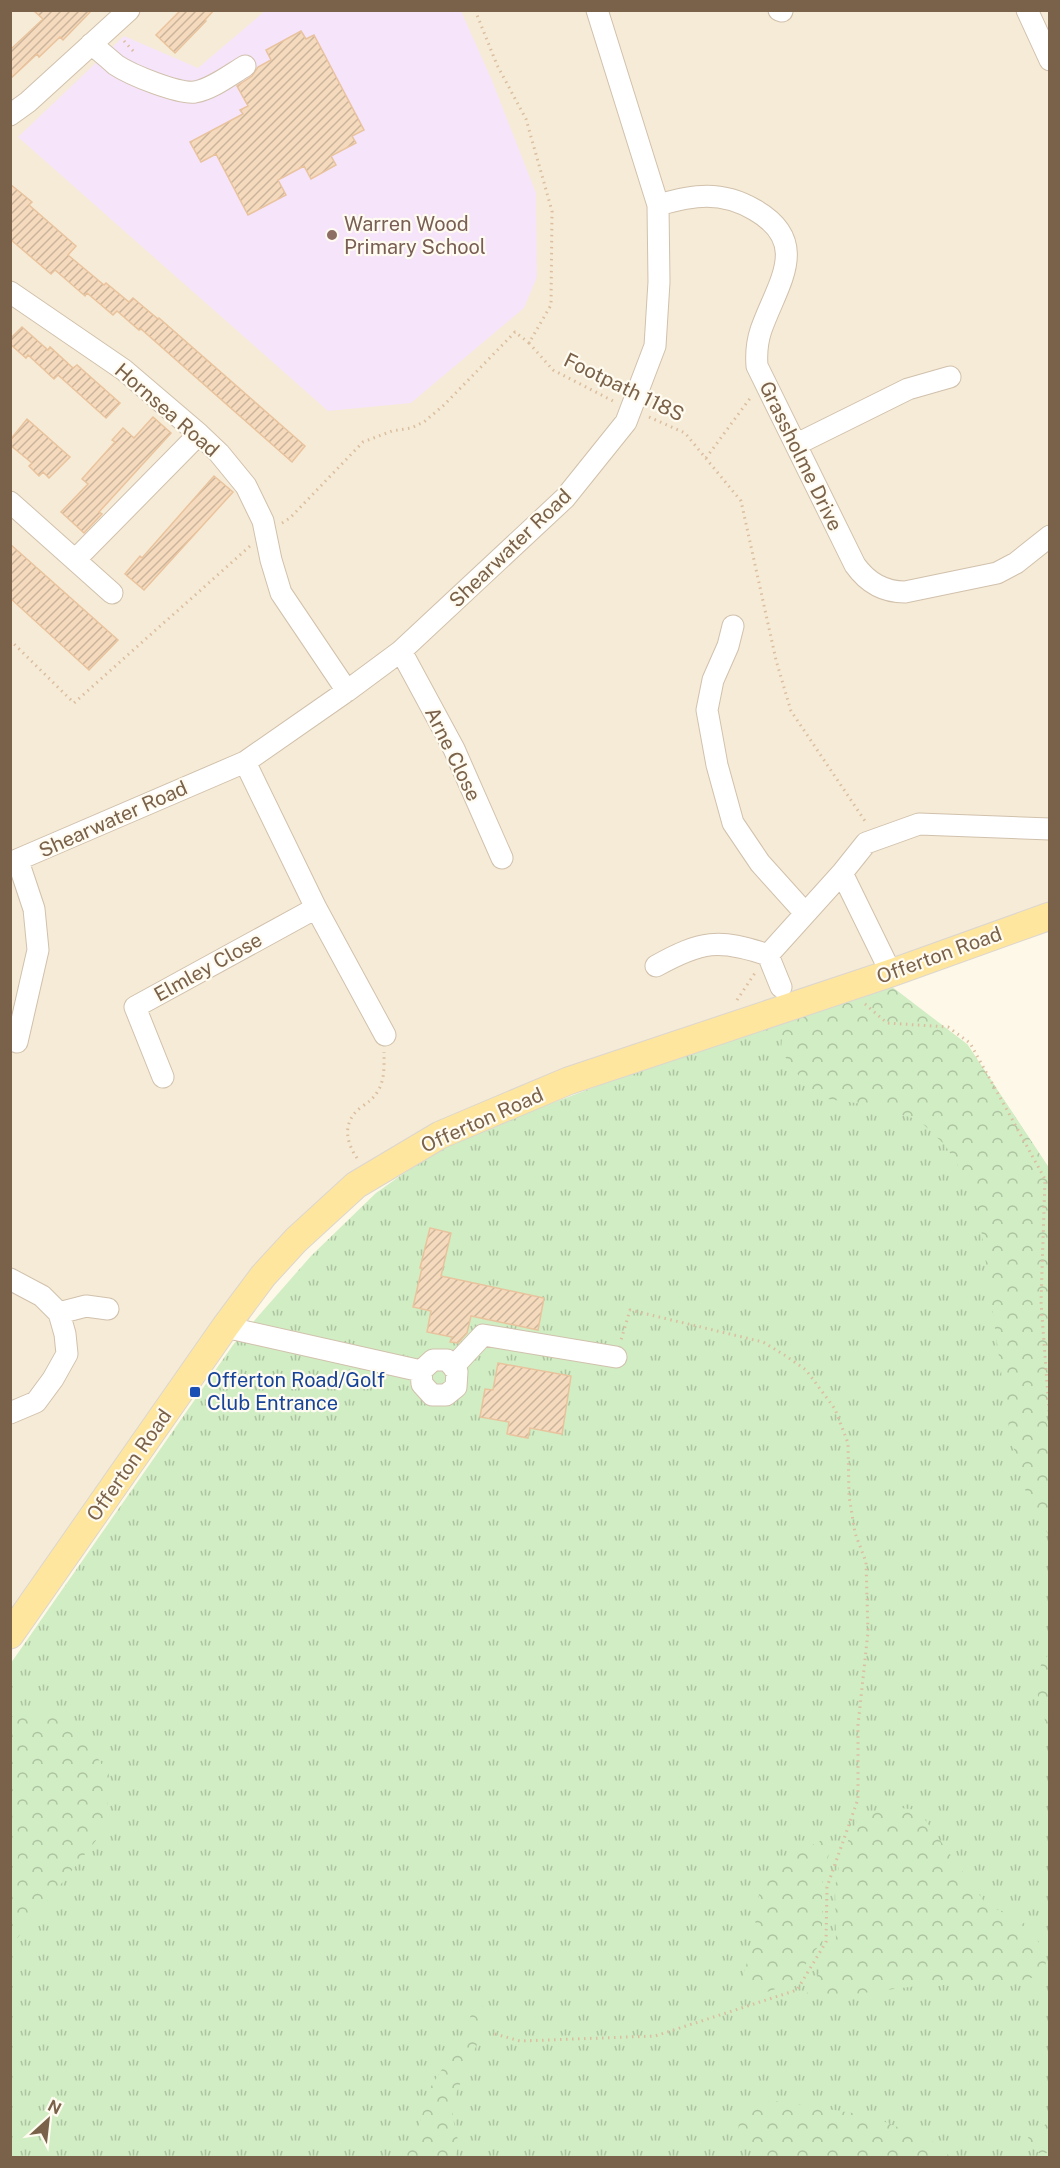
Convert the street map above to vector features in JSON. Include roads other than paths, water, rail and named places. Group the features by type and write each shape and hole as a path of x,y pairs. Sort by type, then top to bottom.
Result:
{"main road":[{"name":"Offerton Road","path":"10,1635 263,1276 296,1240 356,1185 440,1135 568,1081 891,973 1050,916"}],"street":[{"path":"10,115 28,102 129,10"},
{"name":"Shearwater Road","path":"14,862 245,762 347,691 401,651 565,498 626,422 655,346 659,282 657,205 597,10"},
{"path":"1027,10 1044,35 1050,60"},
{"path":"91,44 118,66 160,85 183,92 196,92 208,87 245,66"},
{"name":"Grassholme Drive","path":"657,205 687,197 719,196 745,204 766,216 778,229 787,246 787,266 760,331 756,350 757,366 855,565 871,583 892,592 905,592 997,573 1016,563 1050,536"},
{"name":"Hornsea Road","path":"12,296 62,326 124,370 219,453 246,486 263,521 281,593 347,691"},
{"path":"797,444 908,389 950,377"},
{"path":"75,560 199,434"},
{"path":"10,502 112,593"},
{"path":"733,626 728,646 713,680 707,710 717,765 733,824 760,863 805,913"},
{"name":"Arne Close","path":"401,651 454,749 501,858"},
{"path":"245,762 316,908 385,1035"},
{"path":"768,955 866,843 918,824 1050,829"},
{"path":"14,862 34,909 38,950 16,1032"},
{"path":"842,873 891,973"},
{"name":"Elmley Close","path":"164,1077 135,1007 316,908"},
{"path":"656,966 681,952 711,943 741,946 768,955 781,987"},
{"path":"10,1279 42,1296 59,1312 67,1354 53,1379 36,1402 10,1413"},
{"path":"59,1312 86,1306 108,1309"},
{"path":"225,1327 421,1371"},
{"path":"453,1367 483,1335 616,1357"},
{"path":"433,1360 447,1360 457,1371 456,1387 446,1395 432,1395 422,1384 421,1371 433,1360"}],"place":[{"name":"Warren Wood Primary School","path":"332,235"},
{"name":"Offerton Road/Golf Club Entrance","path":"195,1392"}]}
